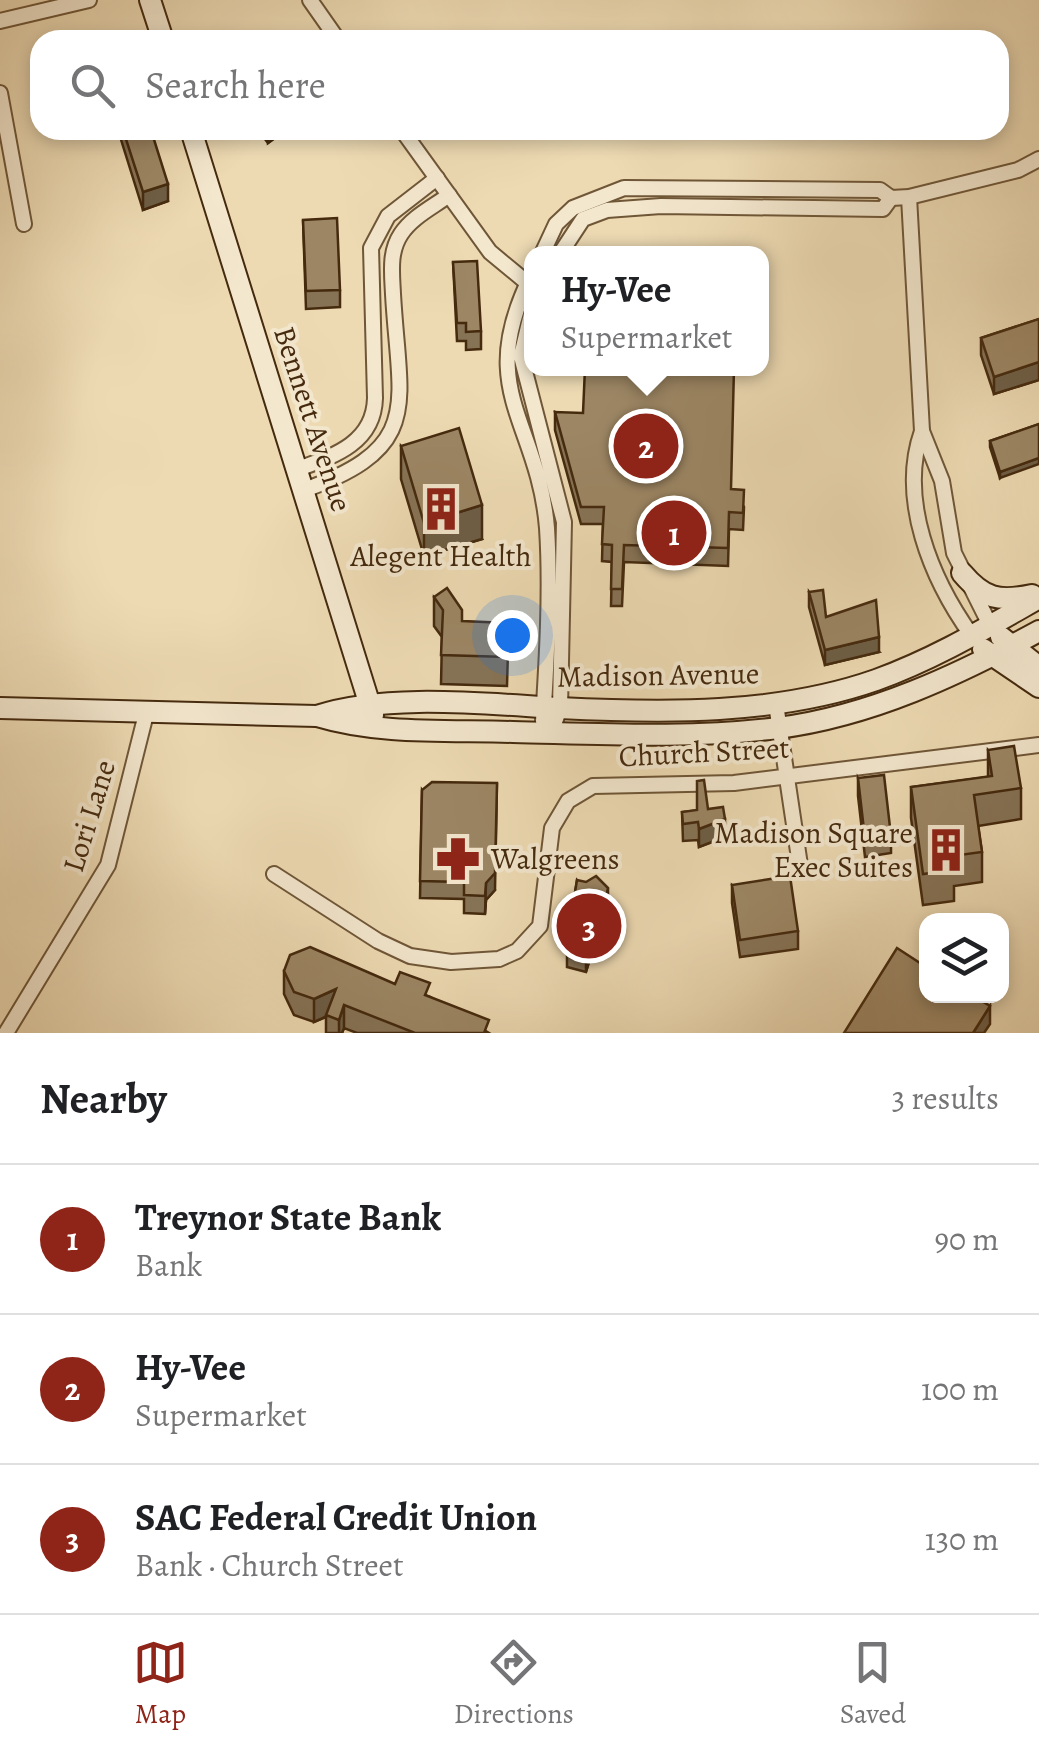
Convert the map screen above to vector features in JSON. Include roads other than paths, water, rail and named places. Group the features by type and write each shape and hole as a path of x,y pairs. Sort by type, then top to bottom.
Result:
{"main road":[{"path":"150,0 160,30"},
{"name":"Bennett Avenue","path":"194,140 373,706 374,728"},
{"path":"962,573 978,591 994,599 1039,596"},
{"name":"Madison Avenue","path":"317,716 373,706 710,709 776,704 874,680 981,631 1039,596"},
{"path":"981,631 1039,686"},
{"name":"Madison Avenue","path":"0,708 317,716 374,728 691,734 781,727 877,704 1000,652 1039,631"},
{"path":"1000,652 1039,667"}],"street":[{"path":"0,21 89,0"},
{"path":"310,0 331,30"},
{"path":"0,93 24,224"},
{"path":"409,140 490,252 524,278"},
{"path":"546,246 556,224 573,208 624,188 880,190 891,198 909,197 1018,170 1039,159"},
{"path":"298,469 340,453 372,420 375,398 370,248 388,216 437,178"},
{"path":"304,490 360,468 389,438 398,399 393,252 409,224 449,195"},
{"path":"909,197 922,431 942,481 947,532 981,631"},
{"path":"565,246 583,219 607,210 661,206 882,210 891,198"},
{"path":"524,296 506,340 505,360 508,386 546,524 552,707"},
{"path":"526,376 564,522 551,732"},
{"path":"922,431 913,458 925,543 949,602 981,631"},
{"path":"776,704 800,865"},
{"name":"Lori Lane","path":"6,1033 108,865 148,710"},
{"name":"Church Street","path":"274,874 378,941 410,956 451,962 500,959 517,951 540,926 552,828 579,792 611,783 702,784 787,778 1039,745"}],"place":[{"name":"Hy-Vee","path":"646,446"},
{"name":"Alegent Health","path":"441,509"},
{"name":"Treynor State Bank","path":"674,533"},
{"name":"Madison Square Exec Suites","path":"946,850"},
{"name":"Walgreens","path":"458,859"},
{"name":"SAC Federal Credit Union","path":"589,926"}]}
